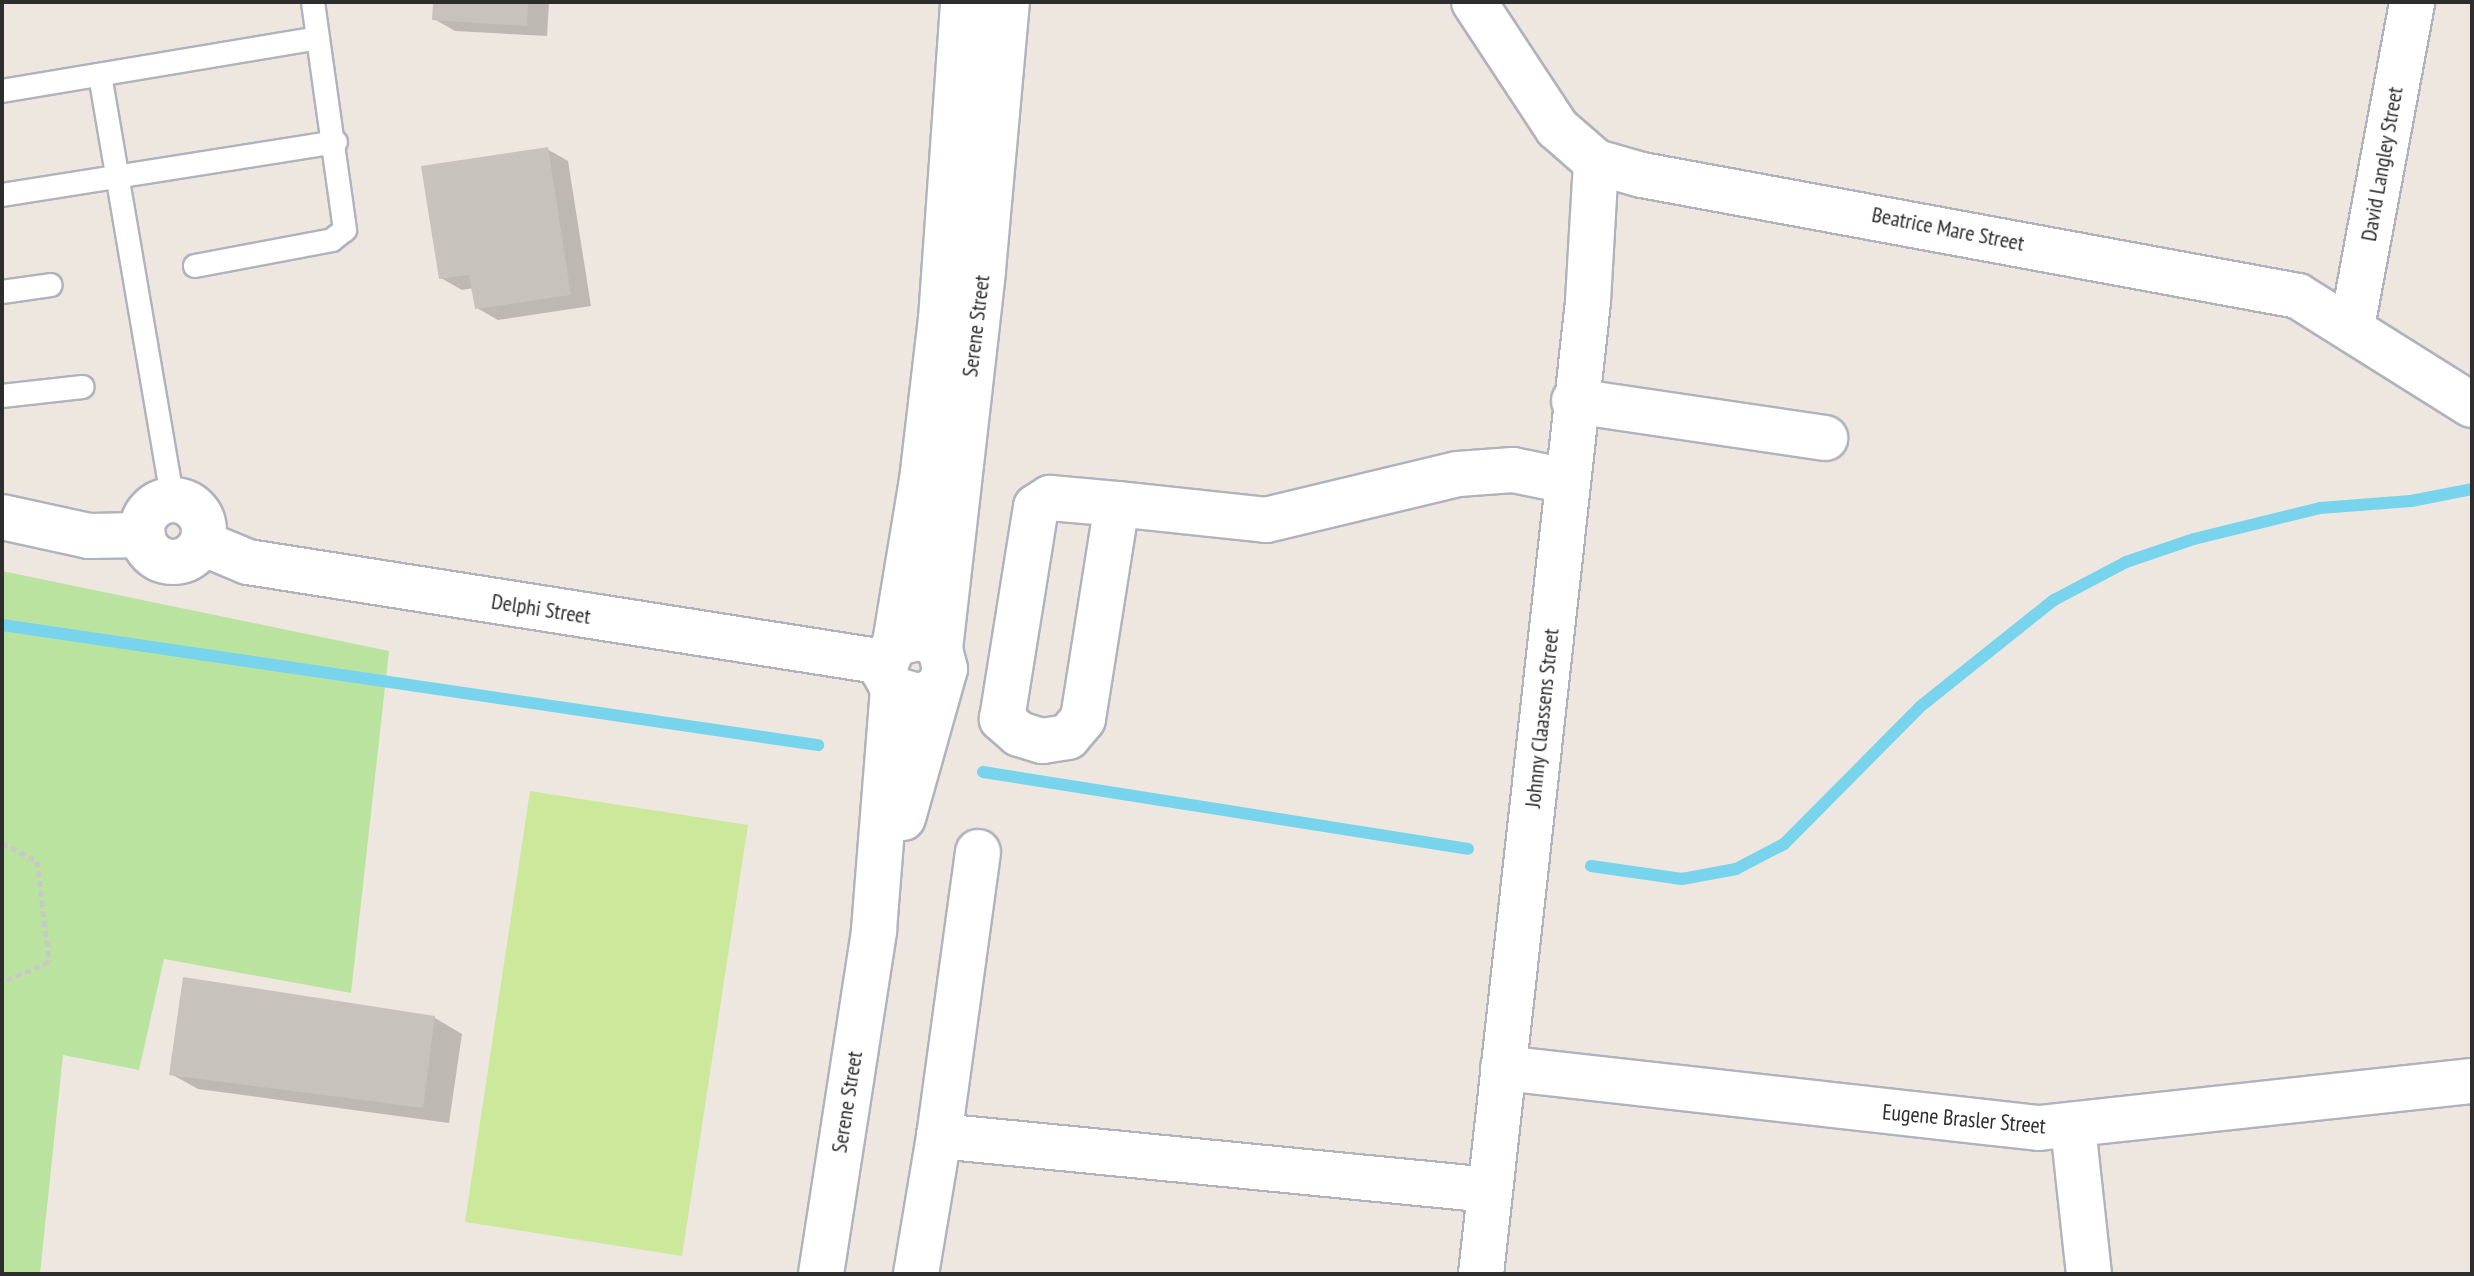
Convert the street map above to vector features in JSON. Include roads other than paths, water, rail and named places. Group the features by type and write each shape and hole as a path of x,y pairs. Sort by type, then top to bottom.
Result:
{"street":[{"name":"Serene Street","path":"821,1274 874,930 891,664 922,480 941,319 963,2"},
{"name":"Serene Street","path":"874,930 939,668 983,270 1007,2"},
{"name":"Beatrice Mare Street","path":"1474,2 1557,128 1596,162 1642,175 2250,284 2298,296 2472,405"},
{"name":"David Langley Street","path":"2352,327 2412,2"},
{"name":"Johnny Claassens Street","path":"1481,1274 1574,401 1591,274 1596,162"},
{"path":"1574,401 1825,438"},
{"path":"1117,504 1083,719 1068,737 1042,741 1019,734 1002,719 1036,507 1050,498 1117,504 1266,520 1458,474 1513,470 1567,481"},
{"path":"173,500 199,514 202,543 189,558 170,562 151,553 143,535 147,515 173,500"},
{"path":"2,517 89,536 143,535"},
{"name":"Delphi Street","path":"202,543 248,562 891,664"},
{"path":"914,635 939,668 910,697 891,664 914,635"},
{"path":"916,1274 939,1136 978,852"},
{"name":"Eugene Brasler Street","path":"1503,1068 2018,1128 2073,1127 2472,1081"},
{"path":"2073,1127 2089,1274"},
{"path":"939,1136 1490,1190"}],"lane":[{"path":"195,266 341,235 347,214 313,2"},
{"path":"2,91 318,38"},
{"path":"100,75 114,178 173,500"},
{"path":"2,195 336,142"},
{"path":"2,292 51,285"},
{"path":"2,396 82,387"}],"waterway":[{"path":"1591,866 1682,879 1736,869 1784,844 1921,706 2054,600 2126,562 2194,539 2320,508 2411,501 2472,489"},
{"path":"2,625 818,745"},
{"path":"983,772 1468,849"}]}
